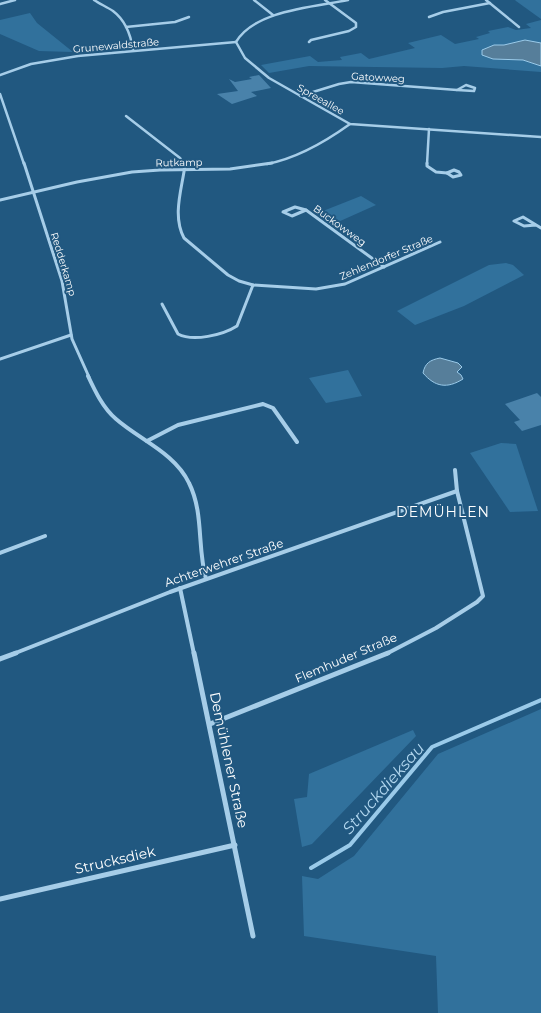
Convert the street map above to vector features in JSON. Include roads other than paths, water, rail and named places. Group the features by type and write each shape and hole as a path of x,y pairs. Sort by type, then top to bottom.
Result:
{"street":[{"path":"0,4 15,0"},
{"path":"94,0 101,6 109,8 126,26 134,50"},
{"path":"254,0 273,15"},
{"path":"309,42 311,40 349,31 356,27 356,23 325,0"},
{"path":"236,42 249,27 273,15 348,0"},
{"path":"486,0 519,27"},
{"path":"429,17 443,12 490,3"},
{"path":"126,26 175,22 189,17"},
{"name":"Grunewaldstraße","path":"0,75 31,64 52,59 134,50 236,42"},
{"name":"Spreeallee","path":"236,42 238,51 260,71 300,96 350,124 541,137"},
{"name":"Gatowweg","path":"300,96 339,84 351,82 457,90 474,91 475,88 471,85 463,85 457,90"},
{"name":"Redderkamp","path":"0,94 67,297 71,336 96,392 115,419 164,453 179,469 195,494 200,520 201,566 206,579"},
{"path":"126,116 180,158 185,165 185,170"},
{"name":"Rutkamp","path":"0,200 33,191 114,175 152,170 246,168 285,160 321,145 350,124"},
{"path":"429,129 427,166 436,172 447,173"},
{"name":"Zehlendorfer Straße","path":"185,170 178,217 178,230 180,234 228,275 239,281 253,285 327,288 345,284 440,242"},
{"name":"Buckowweg","path":"306,210 292,216 283,212 296,206 301,206 384,267"},
{"path":"536,225 524,226 514,221 523,217 541,228"},
{"path":"162,304 178,334 192,339 232,329 237,326 253,285"},
{"path":"0,359 71,336"},
{"path":"147,441 178,425 263,404 273,408 297,442"},
{"path":"455,470 458,491"},
{"name":"Achterwehrer Straße","path":"0,659 63,632 180,588 458,491"},
{"name":"Flemhuder Straße","path":"210,724 367,662 403,646 477,602 483,596 458,491"},
{"path":"0,553 45,536"},
{"name":"Demühlener Straße","path":"180,588 210,724 253,936"},
{"name":"Strucksdiek","path":"0,899 235,844"}],"waterway":[{"name":"Struckdieksau","path":"311,868 350,845 432,747 541,700"}],"district":[{"name":"DEMÜHLEN","path":"443,512"}]}
